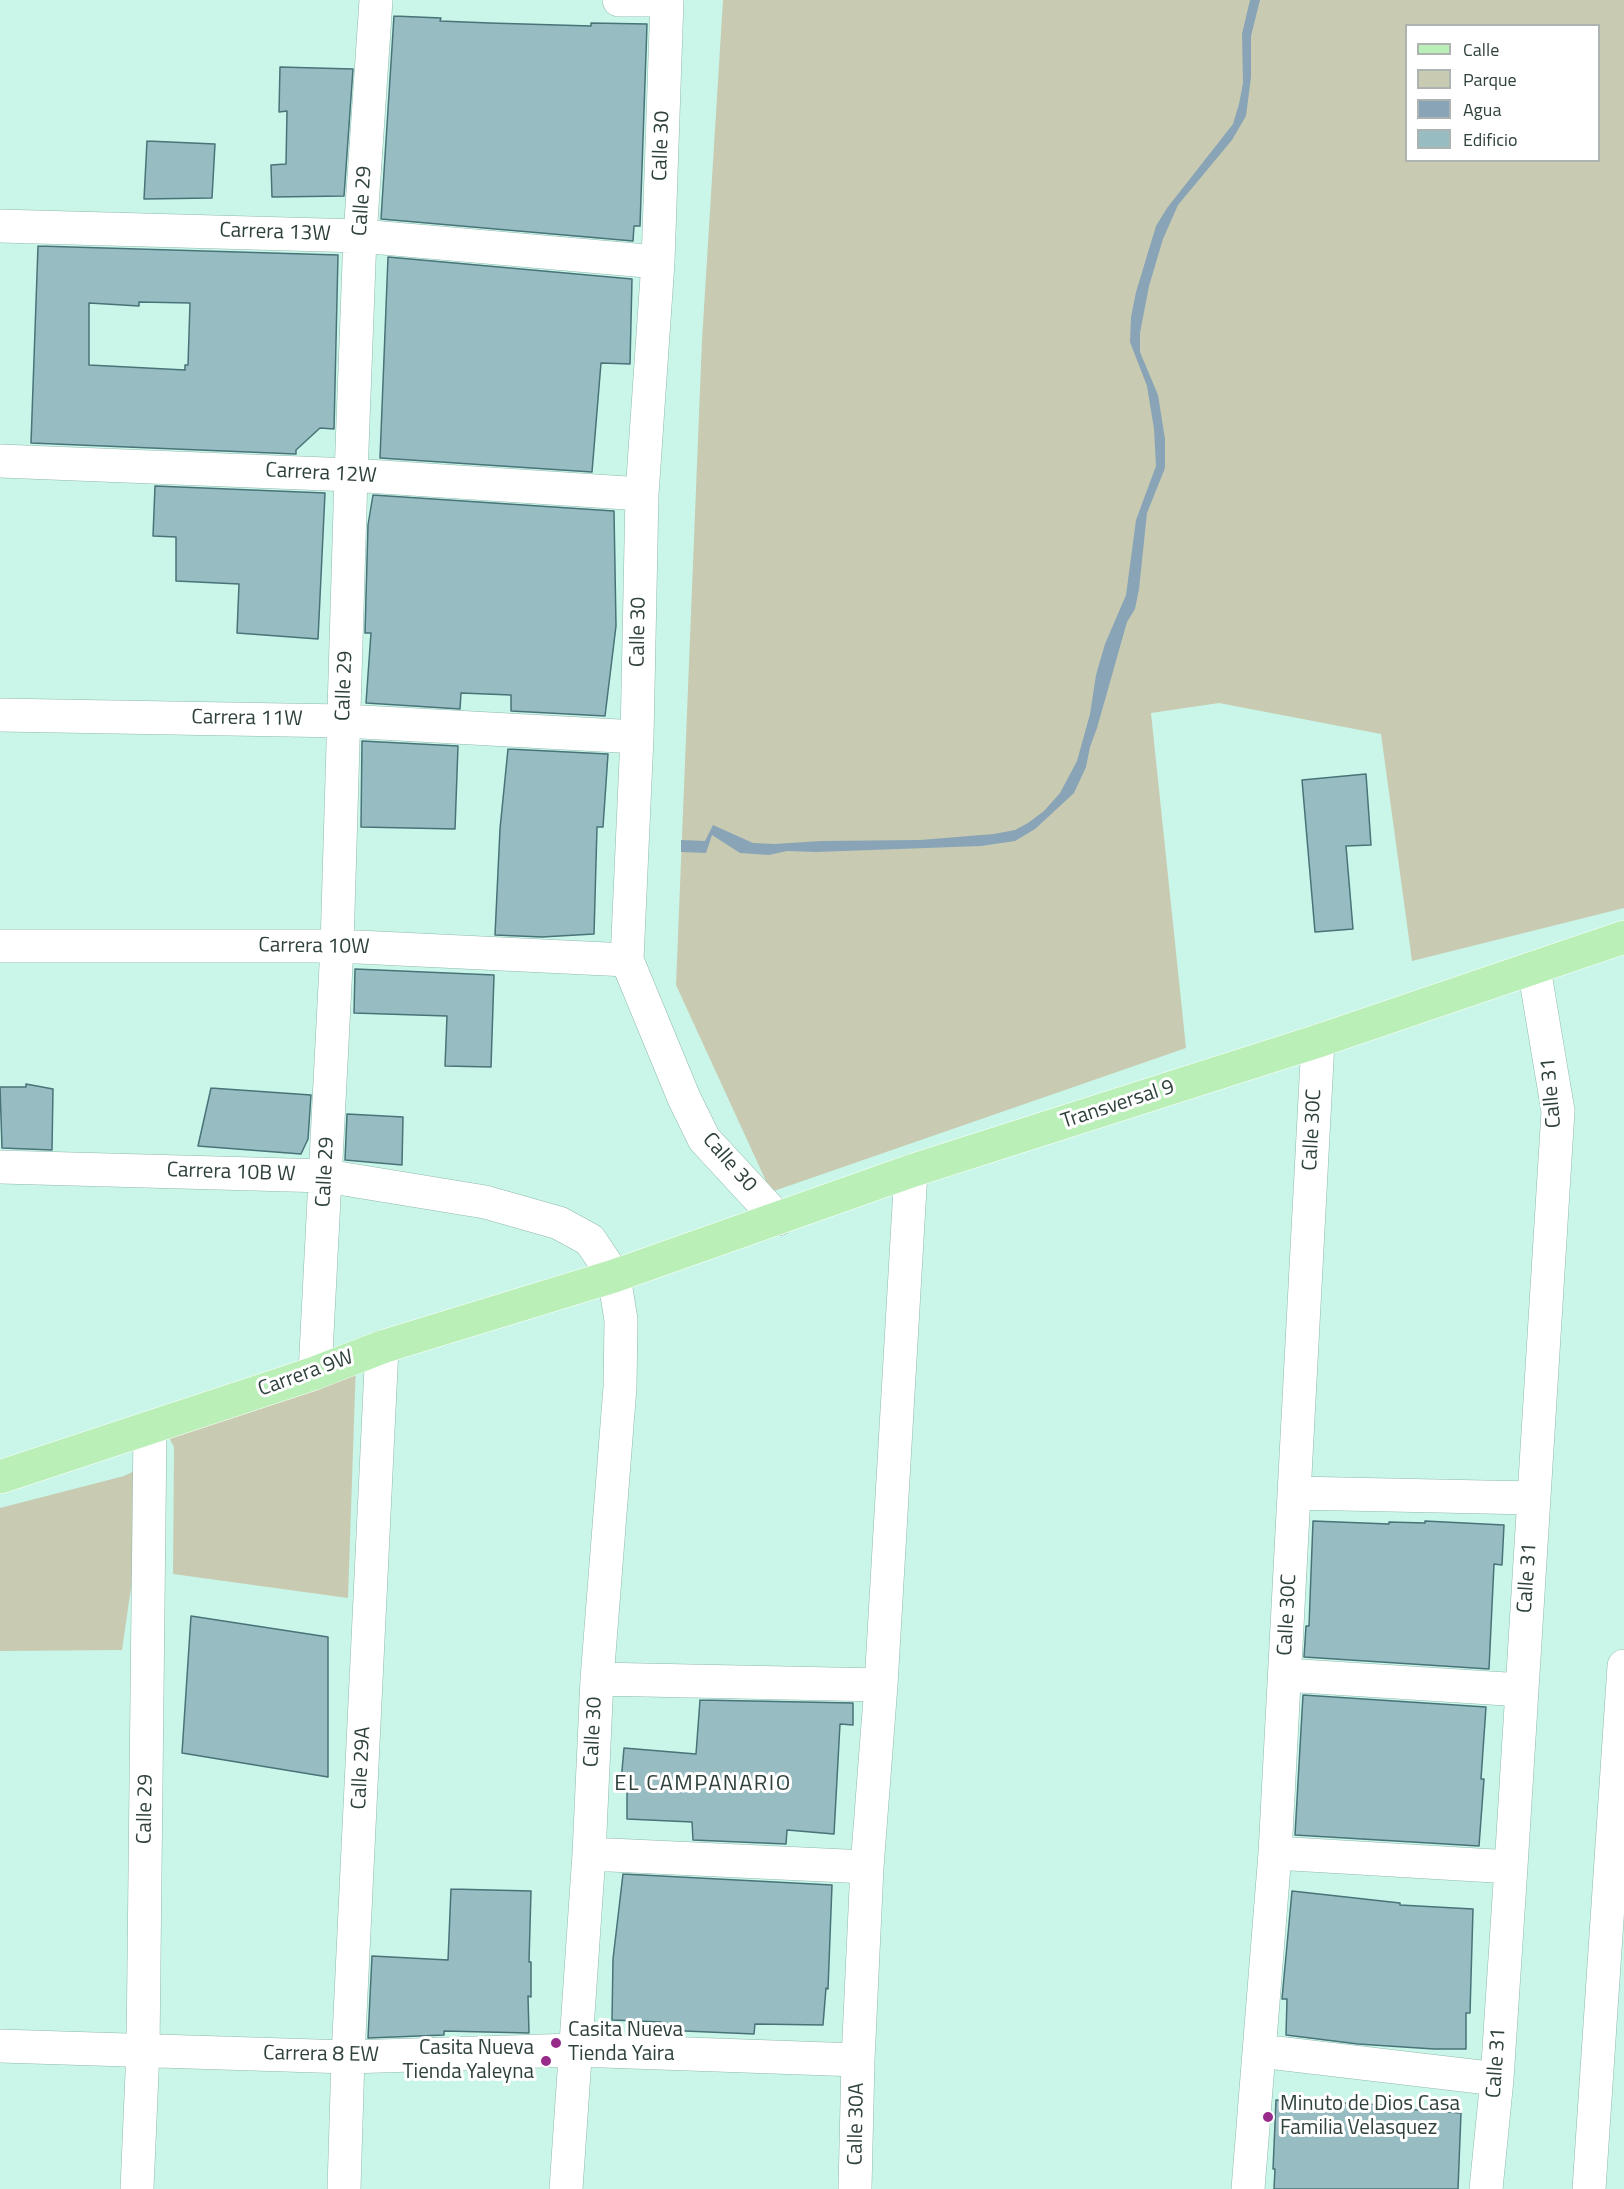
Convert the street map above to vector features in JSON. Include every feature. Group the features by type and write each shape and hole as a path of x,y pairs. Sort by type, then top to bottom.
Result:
{"main road":[{"name":"Transversal 9","path":"614,1276 911,1171 1318,1041 1624,937"},
{"name":"Carrera 9W","path":"0,1477 315,1373 382,1347 614,1276"}],"street":[{"name":"Calle 29","path":"315,1373 337,946 360,236 376,0"},
{"path":"619,0 667,0"},
{"name":"Calle 30","path":"667,0 658,262 642,494 637,737 627,960 684,1098 704,1139 778,1219"},
{"name":"Carrera 13W","path":"0,226 360,236 658,262"},
{"name":"Carrera 12W","path":"0,461 351,475 642,494"},
{"name":"Carrera 11W","path":"0,715 344,721 637,737"},
{"name":"Carrera 10W","path":"0,946 337,946 627,960"},
{"name":"Calle 31","path":"1486,2189 1497,2079 1558,1111 1534,968"},
{"name":"Calle 30C","path":"1248,2189 1275,1853 1318,1041"},
{"name":"Carrera 10B W","path":"0,1167 326,1176 485,1202 559,1223 590,1240 614,1276"},
{"name":"Calle 30A","path":"855,2189 858,2060 867,1867 881,1685 911,1171"},
{"name":"Calle 30","path":"566,2189 589,1854 597,1678 620,1387 621,1320 614,1276"},
{"name":"Calle 29A","path":"344,2189 348,2057 382,1347"},
{"name":"Calle 29","path":"137,2189 143,2050 150,1428"},
{"path":"1294,1493 1533,1498"},
{"path":"1589,2189 1624,1666"},
{"path":"1285,1675 1521,1690"},
{"path":"597,1678 881,1685"},
{"path":"1275,1853 1511,1867"},
{"path":"589,1854 867,1867"},
{"name":"Carrera 8 EW","path":"0,2046 348,2057 575,2050 858,2060"},
{"path":"1260,2051 1497,2079"}],"green space":[{"path":"723,0 1624,0 1624,908 1412,961 1381,734 1219,703 1151,713 1186,1048 771,1192 676,985 702,340"},
{"path":"356,1363 348,1598 173,1574 174,1447 164,1428"},
{"path":"149,1464 122,1650 0,1651 0,1508 124,1476"}],"water":[{"path":"1250,0 1260,0 1251,36 1251,77 1246,116 1232,140 1178,205 1163,239 1149,286 1140,333 1140,352 1158,395 1165,439 1165,468 1147,513 1135,609 1127,622 1086,767 1074,793 1035,829 1015,841 981,846 787,851 769,855 740,853 712,835 706,853 681,852 681,840 705,841 713,825 753,843 775,844 920,840 994,834 1015,830 1028,823 1044,811 1060,793 1077,761 1105,644 1126,595 1136,520 1156,466 1154,429 1147,386 1130,342 1131,317 1136,292 1156,226 1167,208 1233,124 1243,83 1242,34"}],"building":[{"path":"394,16 490,23 591,26 591,23 647,24 640,226 634,226 633,241 381,219"},
{"path":"280,67 353,69 344,196 272,197 271,165 286,164 287,111 279,112"},
{"path":"147,141 215,144 212,198 144,199"},
{"path":"38,246 338,255 334,429 320,428 296,450 296,454 31,443","holes":["139,302 190,303 188,365 185,365 185,370 89,365 89,303 139,306"]},
{"path":"388,257 632,279 630,364 601,363 592,472 380,458"},
{"path":"155,486 325,493 318,639 237,633 239,584 176,581 176,537 153,536"},
{"path":"373,495 614,511 616,626 605,716 511,711 511,695 461,693 460,709 366,703 371,633 365,633 368,525"},
{"path":"362,741 458,746 455,829 361,827"},
{"path":"508,749 608,754 603,827 597,827 594,934 542,937 495,935 500,829"},
{"path":"1366,774 1371,845 1346,846 1353,929 1315,932 1302,780"},
{"path":"355,969 494,975 491,1067 445,1066 447,1016 354,1013"},
{"path":"26,1084 53,1089 52,1150 2,1148 0,1087 26,1087"},
{"path":"211,1088 311,1095 308,1139 301,1154 198,1146"},
{"path":"347,1114 403,1117 402,1165 345,1160"},
{"path":"1313,1521 1389,1524 1389,1522 1425,1523 1425,1521 1504,1525 1502,1565 1494,1564 1489,1669 1304,1657 1306,1626 1309,1626"},
{"path":"191,1616 328,1637 328,1777 182,1753"},
{"path":"1303,1695 1486,1707 1479,1846 1295,1835"},
{"path":"700,1700 853,1703 853,1725 840,1724 834,1834 787,1830 786,1844 693,1840 692,1822 627,1819 627,1782 621,1782 624,1748 696,1754"},
{"path":"623,1874 832,1885 828,1989 826,1988 823,2025 755,2024 754,2034 662,2030 661,2022 612,2020 613,1959"},
{"path":"451,1889 531,1891 529,2033 444,2031 444,2035 368,2038 372,1956 448,1960"},
{"path":"1292,1891 1400,1903 1400,1905 1473,1909 1470,2013 1466,2013 1466,2049 1358,2044 1286,2035 1287,1999 1282,1999"},
{"path":"1276,2100 1388,2105 1388,2108 1461,2113 1458,2189 1274,2189"}],"place":[{"name":"Casita Nueva Tienda Yaira","path":"556,2043"},
{"name":"Casita Nueva Tienda Yaleyna","path":"546,2061"},
{"name":"Minuto de Dios Casa Familia Velasquez","path":"1268,2117"}],"district":[{"name":"EL CAMPANARIO","path":"703,1785"}]}
